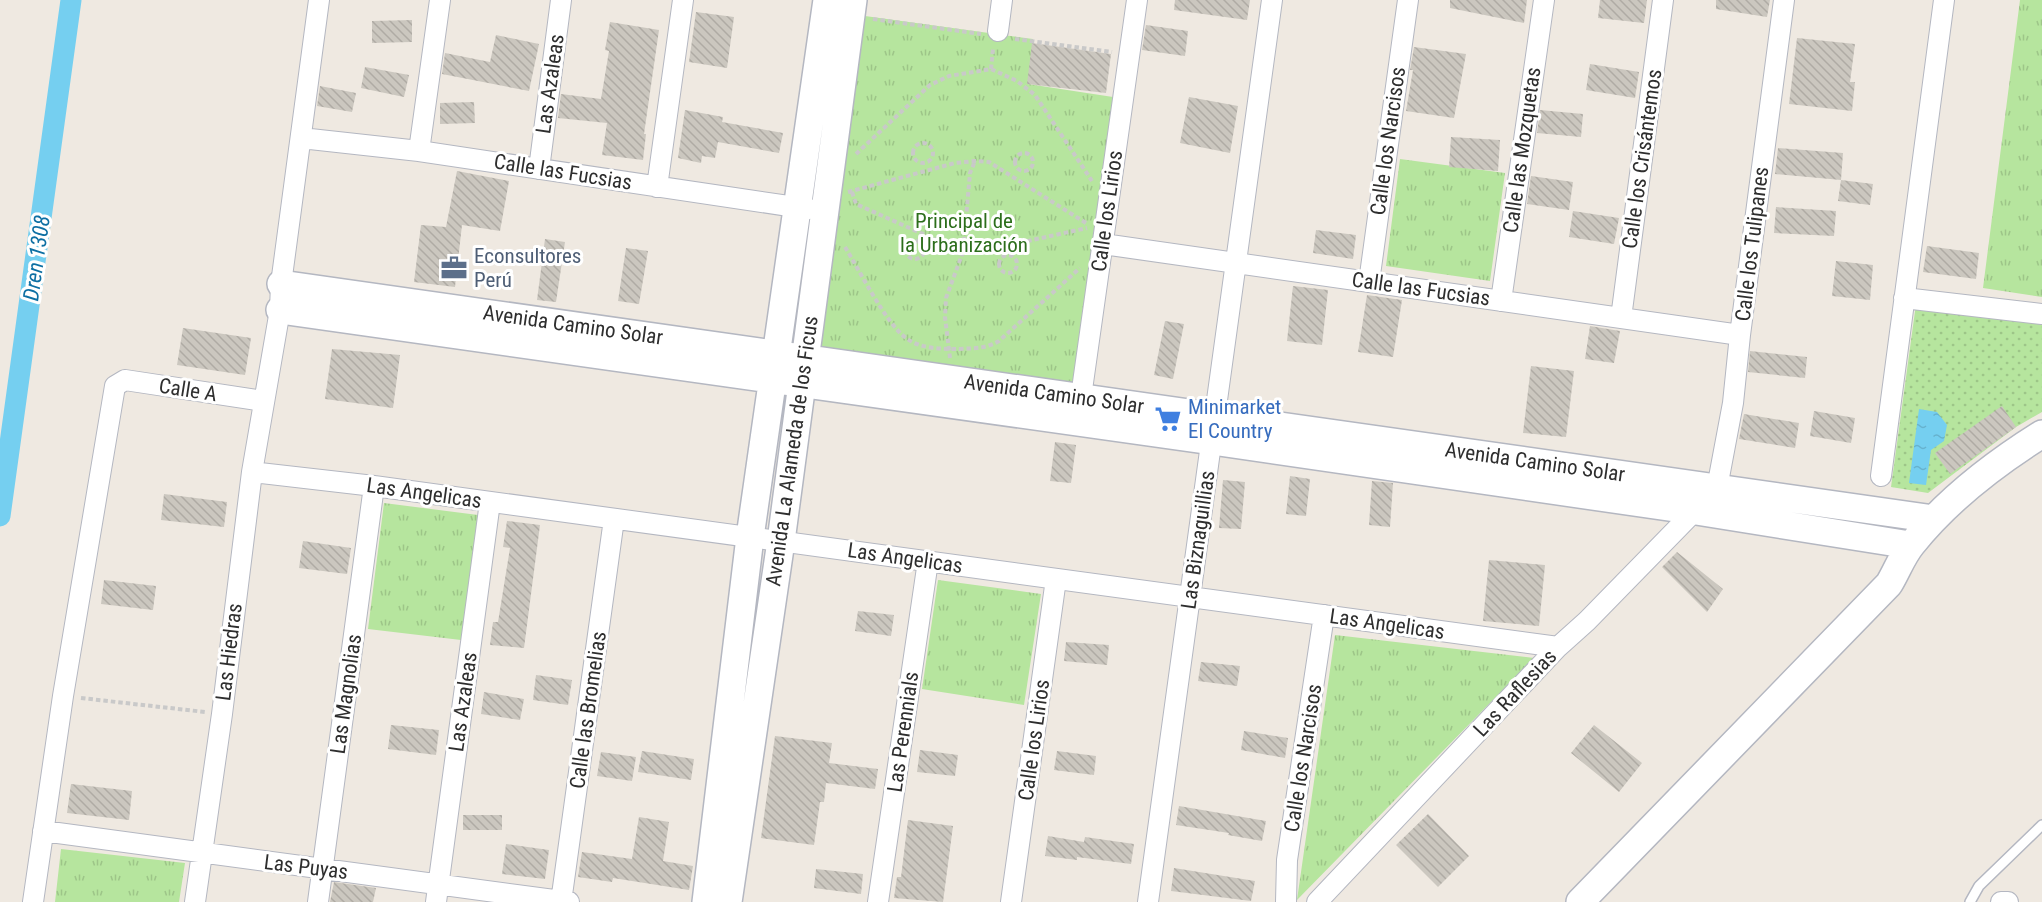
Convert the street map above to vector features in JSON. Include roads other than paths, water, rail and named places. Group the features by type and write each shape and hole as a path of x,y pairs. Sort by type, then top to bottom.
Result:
{"street":[{"name":"Las Hiedras","path":"195,902 222,714 252,472 281,297 319,0"},
{"path":"419,151 440,0"},
{"name":"Las Azaleas","path":"539,168 561,0"},
{"path":"657,187 683,0"},
{"name":"Avenida La Alameda de los Ficus","path":"706,902 750,537 827,0"},
{"name":"Avenida La Alameda de los Ficus","path":"728,902 781,541 853,0"},
{"path":"996,39 1002,0"},
{"name":"Calle los Lirios","path":"1079,410 1137,0"},
{"name":"Las Biznaguillias","path":"1148,902 1272,0"},
{"name":"Calle los Narcisos","path":"1369,282 1408,0"},
{"name":"Calle las Mozquetas","path":"1501,301 1544,0"},
{"name":"Calle los Crisántemos","path":"1621,318 1663,0"},
{"name":"Calle los Tulipanes","path":"1717,488 1733,403 1784,0"},
{"path":"1881,476 1944,0"},
{"name":"Calle las Fucsias","path":"301,138 419,151 824,211"},
{"name":"Calle las Fucsias","path":"1102,244 1740,335"},
{"name":"Avenida Camino Solar","path":"281,297 1214,429 1717,488 1934,519"},
{"path":"1904,298 2042,314"},
{"name":"Calle A","path":"43,831 63,696 115,386 125,380 263,401"},
{"name":"Avenida Camino Solar","path":"1214,429 1910,545"},
{"path":"1580,902 1889,584 1910,545 1934,519 1971,483 2007,456 2037,440"},
{"name":"Las Angelicas","path":"252,472 374,486 1558,647"},
{"name":"Las Magnolias","path":"318,902 374,486"},
{"name":"Las Raflesias","path":"1317,902 1558,647 1587,621 1717,488"},
{"name":"Las Azaleas","path":"437,893 490,502"},
{"name":"Calle las Bromelias","path":"564,902 614,519"},
{"name":"Las Perennials","path":"878,902 928,561"},
{"name":"Calle los Lirios","path":"1011,902 1056,579"},
{"name":"Calle los Narcisos","path":"1286,902 1287,860 1324,615"},
{"path":"33,902 43,831"},
{"name":"Las Puyas","path":"43,831 323,870 437,893 564,902"},
{"path":"2001,902 2008,902"}],"lane":[{"path":"1970,902 1979,886 2042,825"}],"water":[{"path":"1919,409 1937,412 1947,425 1944,441 1931,450 1926,485 1909,483"}],"waterway":[{"name":"Dren 1308","path":"0,516 71,0"}],"place":[{"name":"Econsultores Perú","path":"454,268"},
{"name":"Minimarket El Country","path":"1168,419"}],"park label":[{"name":"Principal de la Urbanización","path":"964,233"}]}
